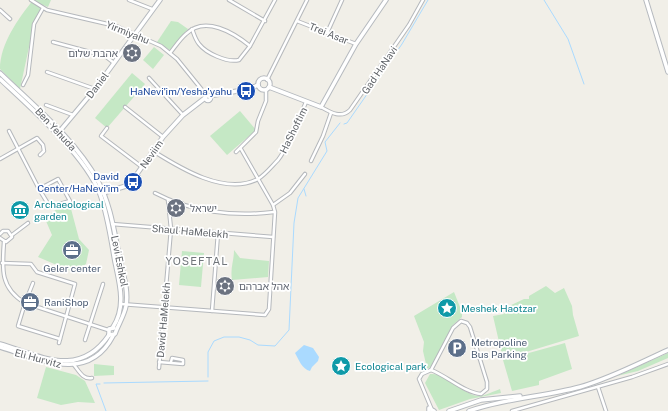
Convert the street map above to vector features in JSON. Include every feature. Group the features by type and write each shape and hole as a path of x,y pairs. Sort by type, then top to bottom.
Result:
{"street":[{"name":"Yirmiyahu","path":"31,0 43,8 58,13 116,26 136,34 177,58 208,98"},
{"path":"129,0 152,9"},
{"path":"136,34 152,9 160,0"},
{"path":"229,0 265,21"},
{"path":"192,29 200,45 224,58 239,60 250,46 265,21 275,0"},
{"path":"236,152 256,132 266,101 269,83 268,80 307,0"},
{"path":"327,33 342,0"},
{"name":"Trei Asar","path":"297,21 356,44 386,0"},
{"name":"Gad HaNavi","path":"331,113 343,115 354,107 404,32 423,0"},
{"path":"646,0 668,72"},
{"path":"23,85 28,76 34,24 43,8"},
{"path":"0,10 10,19"},
{"path":"170,53 186,33 192,29 204,26 224,29 233,33 250,46"},
{"name":"Daniel","path":"58,133 95,89 136,34"},
{"path":"53,42 105,56 114,63"},
{"path":"320,108 356,44"},
{"path":"47,72 95,89"},
{"name":"Ben Yehuda","path":"0,73 58,133 102,193"},
{"path":"149,78 183,115"},
{"name":"Ben Yehuda","path":"0,79 58,133"},
{"path":"268,80 262,79 258,85 260,89 267,89 306,102 331,113 324,136 311,161"},
{"name":"Neviim","path":"102,193 126,186 142,167 163,137 183,115 197,105 208,98 220,94 249,90 258,85"},
{"name":"HaShoftim","path":"258,179 278,159 306,102"},
{"path":"46,105 73,116"},
{"path":"125,107 163,137"},
{"path":"107,128 101,136 142,167"},
{"path":"9,131 39,189 50,207 70,201 58,179 39,189"},
{"path":"0,159 37,138 43,145 44,150 40,155"},
{"path":"121,304 265,315 268,309 275,212 273,205 241,148"},
{"path":"153,151 184,170 215,182 248,182 258,179"},
{"path":"273,205 290,193 305,174"},
{"path":"155,192 168,200 200,209 234,215 275,212"},
{"name":"Levi Eshkol","path":"102,193 121,290 120,311 115,329"},
{"name":"Levi Eshkol","path":"102,193 113,224 126,288 126,304 115,329"},
{"name":"David HaMelekh","path":"159,368 171,229 168,200"},
{"path":"4,242 10,241 12,235 28,223"},
{"name":"Shaul HaMelekh","path":"108,224 273,237"},
{"path":"0,234 6,230 12,235"},
{"path":"212,311 218,233"},
{"path":"0,238 4,242"},
{"path":"4,242 2,263 3,278 14,297 25,303 90,325 108,330 115,329"},
{"path":"2,263 31,264 37,272 75,284 59,343"},
{"path":"34,284 25,303 18,326 60,338"},
{"path":"85,340 103,284"},
{"path":"431,370 476,394 481,394 486,391 487,382 467,323 460,322 454,328 434,366 431,370 422,374 419,379 431,410"},
{"path":"108,330 111,335 115,329"},
{"name":"Eli Hurvitz","path":"0,344 53,360 73,362 96,351 111,335"},
{"name":"Eli Hurvitz","path":"0,347 53,363 74,365 95,356 104,348 111,335"},
{"path":"469,411 494,403 539,395 593,382 668,350"},
{"path":"159,362 183,364 183,360 172,358 171,362"},
{"path":"512,411 638,375 668,364"},
{"path":"74,365 82,375 92,378"},
{"path":"434,366 436,372"},
{"path":"598,387 606,411"},
{"path":"449,411 489,398 539,395"}],"green space":[{"path":"33,0 51,0 48,7 43,5 32,33 20,89 0,69 1,60 6,41"},
{"path":"171,21 178,22 188,29 170,50 157,42"},
{"path":"154,47 164,55 153,69 143,60"},
{"path":"132,73 145,84 107,128 95,118"},
{"path":"240,111 256,130 227,155 210,136"},
{"path":"70,205 79,239 89,250 86,264 73,272 38,257 52,235 46,221 48,217 56,210"},
{"path":"234,250 240,258 269,261 268,277 232,280 231,272"},
{"path":"182,251 204,253 201,287 179,285"},
{"path":"546,286 555,293 564,288 572,306 579,336 503,359 493,316 504,314 503,309 524,299 529,299 529,296"},
{"path":"454,292 462,312 462,317 453,325 432,366 421,373 426,364 423,351 424,342 414,316"},
{"path":"565,343 572,369 539,381 539,385 512,391 503,360"},
{"path":"668,353 668,358 638,371 617,376"},
{"path":"94,364 114,366 114,375 94,376"},
{"path":"46,367 76,375 85,381 95,403 78,402 61,405 37,398"},
{"path":"430,374 442,376 473,395 481,396 500,389 501,393 470,399 439,410 425,383"}],"water":[{"path":"304,345 313,348 319,357 318,361 310,371 303,366 295,353"}],"waterway":[{"path":"344,124 347,123 402,44 428,0"},
{"path":"544,0 568,39 584,84"},
{"path":"208,377 208,352 214,341 224,337 239,337 250,340 258,345 275,346 289,330 294,223 298,198 327,151 325,142 340,123"},
{"path":"304,189 306,196"},
{"path":"104,383 208,381"},
{"path":"100,384 96,384 106,411"}],"place":[{"name":"אהבת שלום","path":"132,53"},
{"name":"HaNevi'im/Yesha'yahu","path":"246,91"},
{"name":"David Center/HaNevi'im","path":"133,182"},
{"name":"ישראל","path":"176,208"},
{"name":"Archaeological garden","path":"20,210"},
{"name":"Geler center","path":"72,250"},
{"name":"אהל אברהם","path":"225,286"},
{"name":"RaniShop","path":"30,302"},
{"name":"Meshek Haotzar","path":"447,308"},
{"name":"Metropoline Bus Parking","path":"457,348"},
{"name":"Ecological park","path":"341,366"}],"district":[{"name":"YOSEFTAL","path":"197,261"}]}
